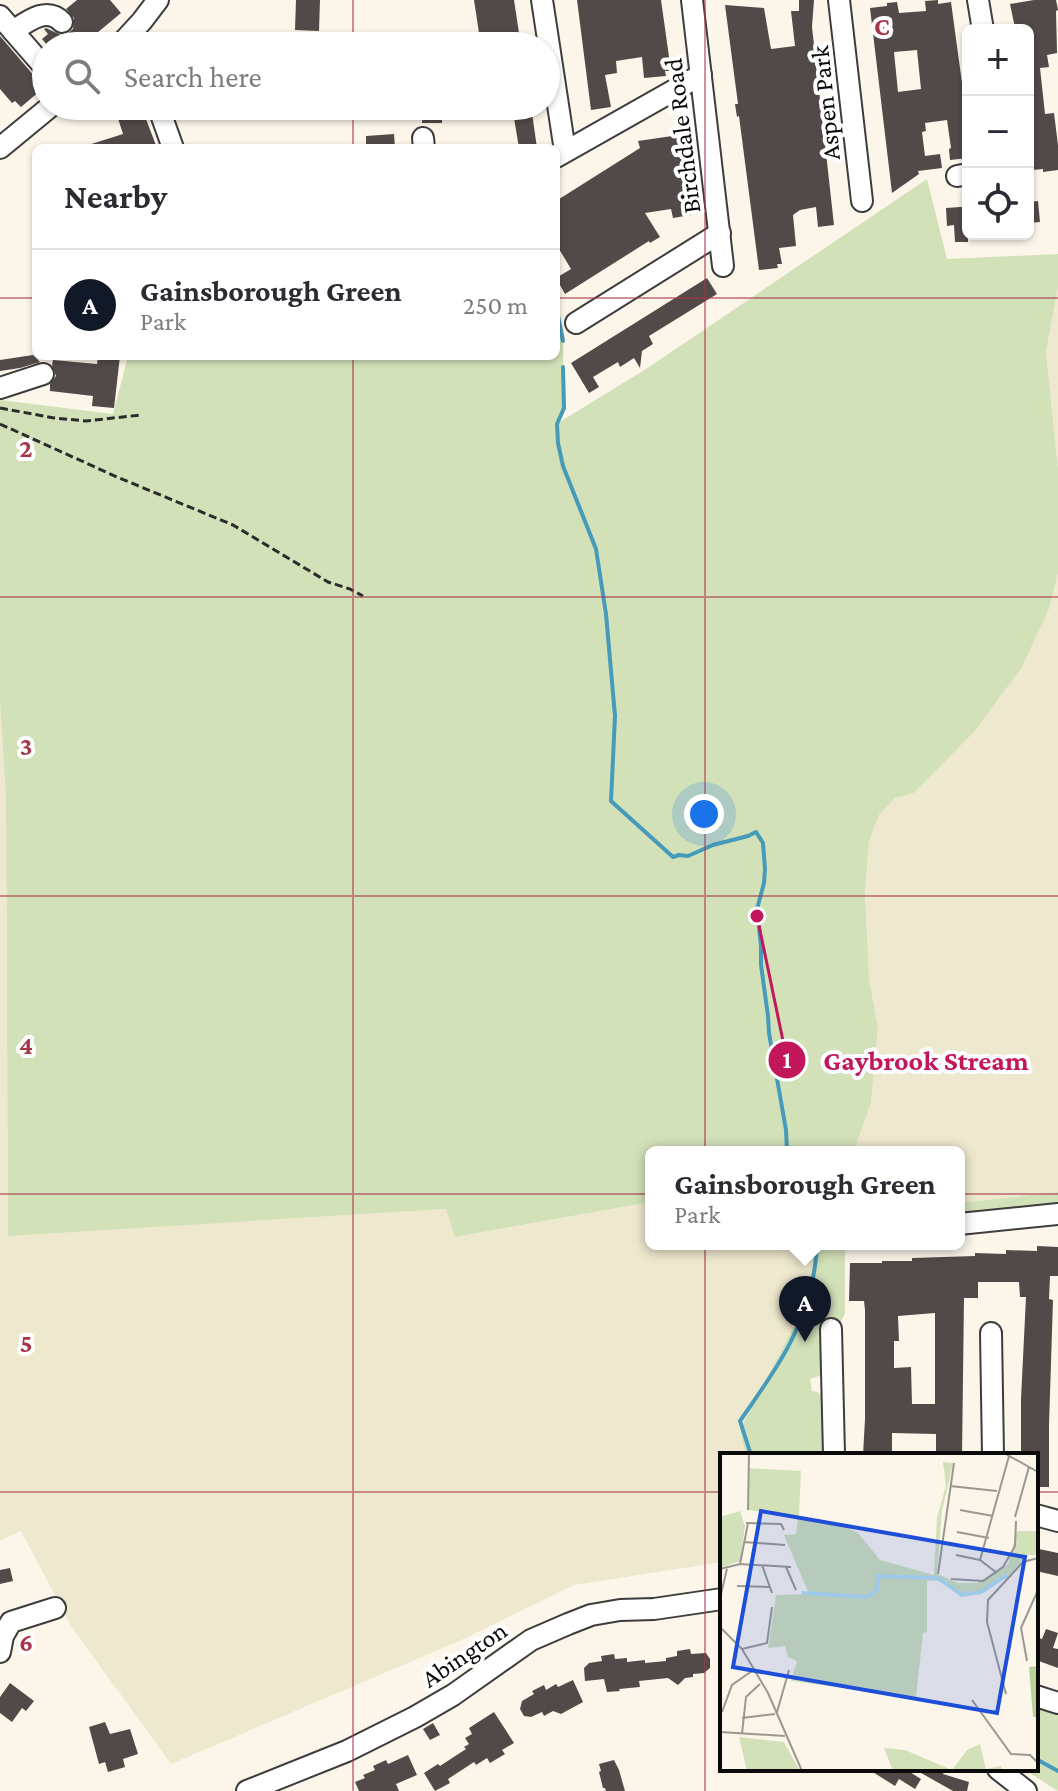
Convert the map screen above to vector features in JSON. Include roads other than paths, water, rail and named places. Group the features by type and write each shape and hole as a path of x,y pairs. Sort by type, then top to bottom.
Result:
{"street":[{"path":"136,32 158,0"},
{"path":"542,0 546,32"},
{"name":"Birchdale Road","path":"692,0 723,266"},
{"name":"Aspen Park","path":"839,0 862,201"},
{"path":"978,0 982,24"},
{"path":"6,23 51,14 62,22"},
{"path":"6,23 32,53"},
{"path":"560,154 701,75"},
{"path":"0,148 34,120"},
{"path":"163,120 172,144"},
{"path":"556,120 559,144"},
{"path":"576,323 720,233"},
{"path":"0,388 43,374"},
{"path":"965,1223 1058,1214"},
{"path":"831,1329 834,1453"},
{"path":"991,1333 993,1453"},
{"path":"1038,1516 1058,1521"},
{"name":"Abington","path":"247,1791 347,1751 405,1723 453,1695 531,1640 568,1624 591,1615 620,1610 654,1609 720,1599"},
{"path":"0,1652 3,1636 11,1622 55,1608"},
{"path":"1038,1697 1058,1703"},
{"path":"1001,1771 1026,1791"}],"waterway":[{"path":"560,326 563,341"},
{"path":"563,367 564,408 557,424 558,443 563,466 596,549 606,614 615,716 611,801 673,857 688,856 756,832 763,843 764,883 757,909 761,965 787,1146"},
{"path":"750,1453 740,1421 774,1372 796,1330 806,1306 816,1250"},
{"path":"1038,1760 1058,1771"}],"place":[{"name":"Gaybrook Stream","path":"757,916"},
{"name":"Gainsborough Green","path":"805,1342"}]}
